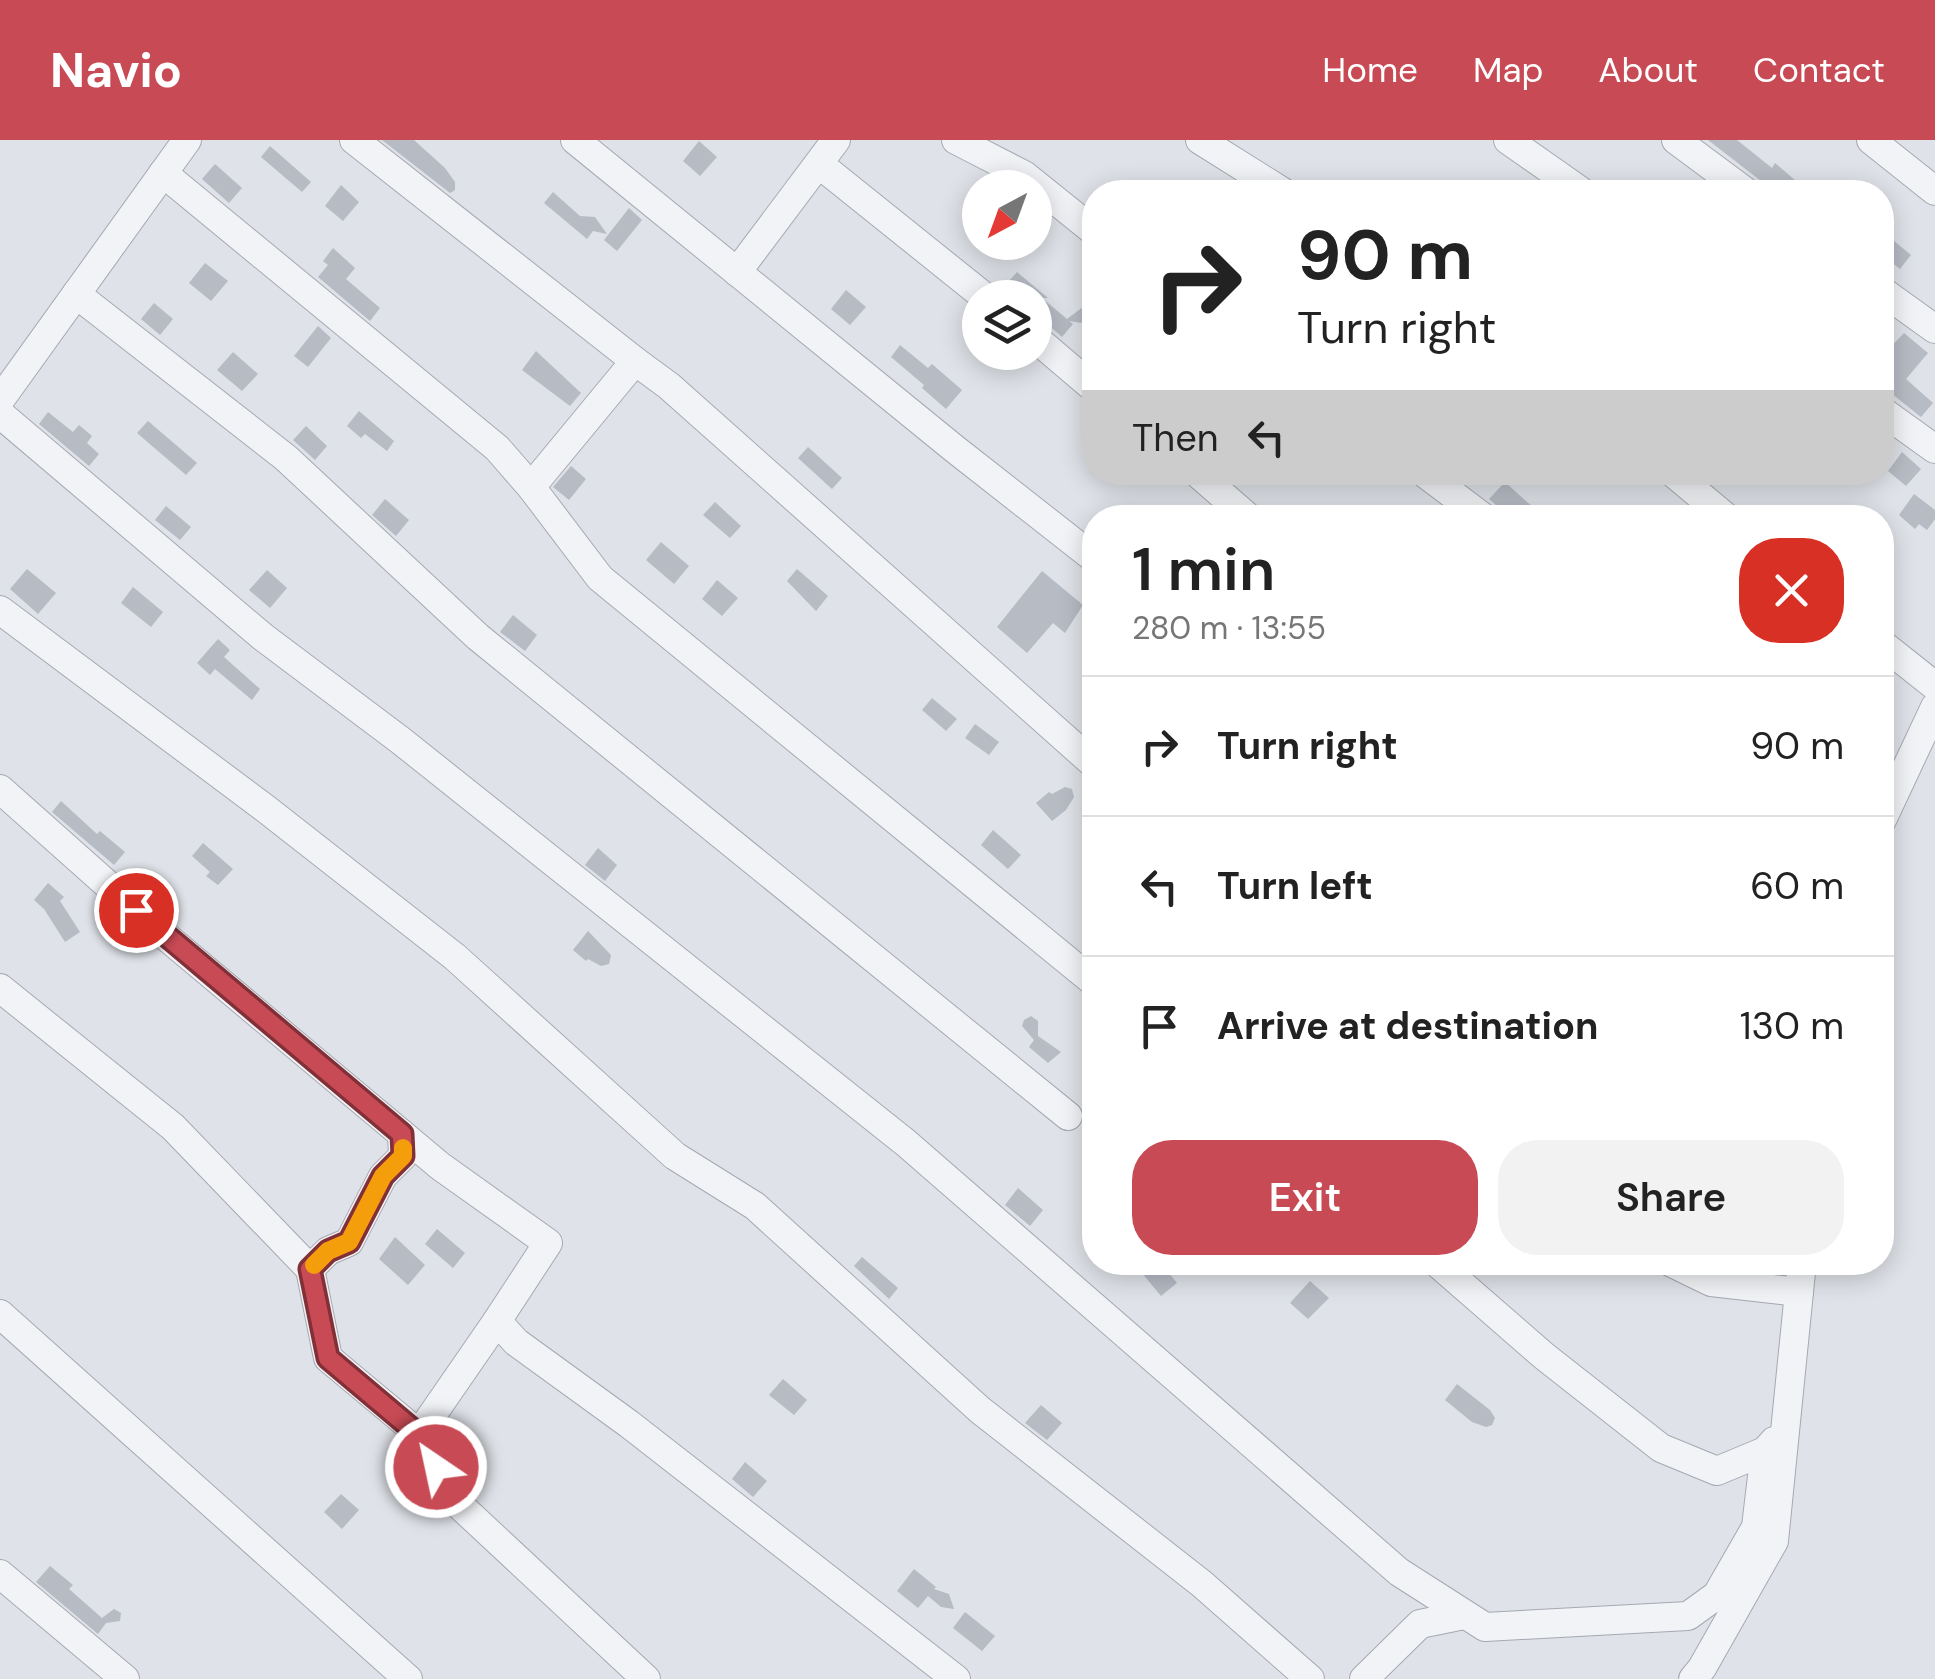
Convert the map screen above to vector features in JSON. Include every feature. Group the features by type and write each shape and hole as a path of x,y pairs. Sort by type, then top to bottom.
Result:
{"street":[{"path":"0,400 187,140"},
{"path":"354,140 670,386 1082,753"},
{"path":"575,140 1082,549"},
{"path":"736,272 836,140"},
{"path":"956,140 1024,175 1082,222"},
{"path":"1200,140 1264,180"},
{"path":"1508,140 1565,180"},
{"path":"1676,140 1730,180"},
{"path":"1872,140 1935,190"},
{"path":"819,164 964,280"},
{"path":"163,173 497,448 531,486 600,578 1082,971"},
{"path":"76,294 286,458 478,637 1068,1116"},
{"path":"1894,301 1935,330"},
{"path":"1052,352 1082,377"},
{"path":"531,486 635,361"},
{"path":"0,414 263,637 400,740 906,1143 1399,1572 1464,1615 1485,1627 1688,1616 1717,1595 1756,1528 1765,1451"},
{"path":"1894,420 1935,449"},
{"path":"1211,485 1235,505"},
{"path":"1440,485 1467,505"},
{"path":"1688,485 1711,505"},
{"path":"0,610 455,956 674,1156 755,1206 980,1410 1202,1584 1310,1679"},
{"path":"1894,654 1935,686"},
{"path":"1894,795 1935,707"},
{"path":"0,789 163,934 440,1166 548,1243 418,1434"},
{"path":"0,988 173,1127 310,1269 328,1358 418,1434 454,1500 646,1679"},
{"path":"310,1269 328,1251 349,1242 383,1176 403,1156 402,1134"},
{"path":"1451,1275 1544,1356 1661,1448 1717,1472 1765,1451 1785,1428"},
{"path":"1697,1275 1711,1282 1799,1292"},
{"path":"1692,1679 1774,1541 1801,1275"},
{"path":"0,1314 408,1679"},
{"path":"497,1321 516,1342 628,1424 956,1679"},
{"path":"0,1574 125,1679"},
{"path":"1364,1679 1420,1624 1464,1615"}],"building":[{"path":"382,140 414,140 445,168 455,182 455,190 450,193"},
{"path":"1708,140 1737,140 1772,168 1775,163 1795,180 1760,180"},
{"path":"699,141 717,157 700,176 683,161"},
{"path":"270,146 311,182 302,192 261,157"},
{"path":"215,164 242,188 229,203 202,179"},
{"path":"341,185 359,202 343,221 325,206"},
{"path":"553,192 580,216 595,217 607,234 593,231 587,239 544,203"},
{"path":"629,208 642,220 617,251 604,240"},
{"path":"1894,241 1911,255 1900,269 1894,264"},
{"path":"333,248 355,268 346,279 380,308 370,321 318,277 328,265 323,261"},
{"path":"205,263 228,281 211,301 189,283"},
{"path":"1017,272 1027,280 1010,280"},
{"path":"846,290 866,307 850,325 831,309"},
{"path":"154,303 173,319 160,335 141,319"},
{"path":"1052,306 1067,319 1082,308 1082,323 1069,321 1073,324 1062,337 1052,328"},
{"path":"318,326 331,338 308,367 294,356"},
{"path":"1904,333 1928,353 1906,379 1933,403 1921,417 1894,396 1894,343"},
{"path":"900,345 928,368 932,364 962,390 946,409 891,357"},
{"path":"536,351 581,393 570,406 522,370"},
{"path":"233,352 258,374 242,391 217,370"},
{"path":"359,411 394,441 387,451 347,426"},
{"path":"48,412 73,432 79,425 92,436 87,443 99,454 89,466 39,424"},
{"path":"148,421 197,463 186,475 137,433"},
{"path":"306,426 327,446 315,460 293,440"},
{"path":"808,447 842,478 832,489 798,458"},
{"path":"1902,452 1921,469 1906,486 1894,476 1894,463"},
{"path":"571,466 586,479 569,500 553,487"},
{"path":"1502,485 1508,485 1531,505 1496,505 1489,499"},
{"path":"1914,494 1935,510 1935,519 1927,530 1919,524 1915,529 1899,515"},
{"path":"385,499 409,520 396,536 372,515"},
{"path":"715,502 741,526 730,538 703,515"},
{"path":"166,506 191,527 180,540 155,520"},
{"path":"661,542 689,566 674,584 646,560"},
{"path":"27,569 56,593 38,614 10,589"},
{"path":"797,569 828,596 816,611 787,581"},
{"path":"267,570 287,588 270,608 249,590"},
{"path":"1042,571 1082,604 1065,633 1053,623 1027,653 997,627"},
{"path":"717,580 738,598 722,616 702,599"},
{"path":"133,587 163,612 151,627 121,603"},
{"path":"513,615 537,635 525,651 500,632"},
{"path":"218,639 230,650 224,657 260,689 252,700 215,669 210,675 197,663"},
{"path":"932,698 957,719 946,731 922,710"},
{"path":"975,724 999,742 989,755 965,738"},
{"path":"1072,789 1074,797 1052,821 1036,803 1049,792"},
{"path":"61,801 97,834 100,831 125,852 114,865 52,812"},
{"path":"993,830 1021,855 1008,869 981,845"},
{"path":"203,843 233,869 218,885 192,856"},
{"path":"598,848 617,865 605,881 585,865"},
{"path":"48,883 64,897 60,901 80,932 65,942 34,900"},
{"path":"588,931 611,955 609,964 601,966 586,961 573,950"},
{"path":"1031,1016 1038,1021 1038,1036 1061,1052 1048,1063 1029,1047 1034,1040 1022,1026"},
{"path":"1018,1188 1043,1210 1030,1226 1005,1205"},
{"path":"437,1229 465,1253 453,1268 425,1244"},
{"path":"395,1237 425,1265 408,1285 379,1259"},
{"path":"862,1257 898,1288 889,1299 854,1266"},
{"path":"1144,1275 1171,1275 1177,1283 1161,1296"},
{"path":"1310,1281 1329,1298 1308,1319 1290,1303"},
{"path":"783,1379 807,1400 794,1415 769,1395"},
{"path":"1457,1384 1490,1410 1495,1418 1492,1425 1472,1422 1445,1400"},
{"path":"1041,1405 1062,1423 1047,1440 1025,1423"},
{"path":"745,1462 767,1481 753,1497 732,1479"},
{"path":"341,1494 359,1510 342,1529 324,1512"},
{"path":"50,1566 102,1618 114,1609 121,1613 120,1621 106,1623 98,1634 36,1582"},
{"path":"914,1569 934,1589 949,1594 954,1609 941,1607 928,1596 918,1608 897,1591"},
{"path":"965,1612 995,1636 982,1651 953,1628"}],"slow traffic":[{"path":"314,1265 328,1251 349,1242 383,1176 403,1156 403,1148"}],"route":[{"path":"136,910 402,1134 403,1156 383,1176 349,1242 328,1251 310,1269 328,1358 418,1434 436,1467"}]}
